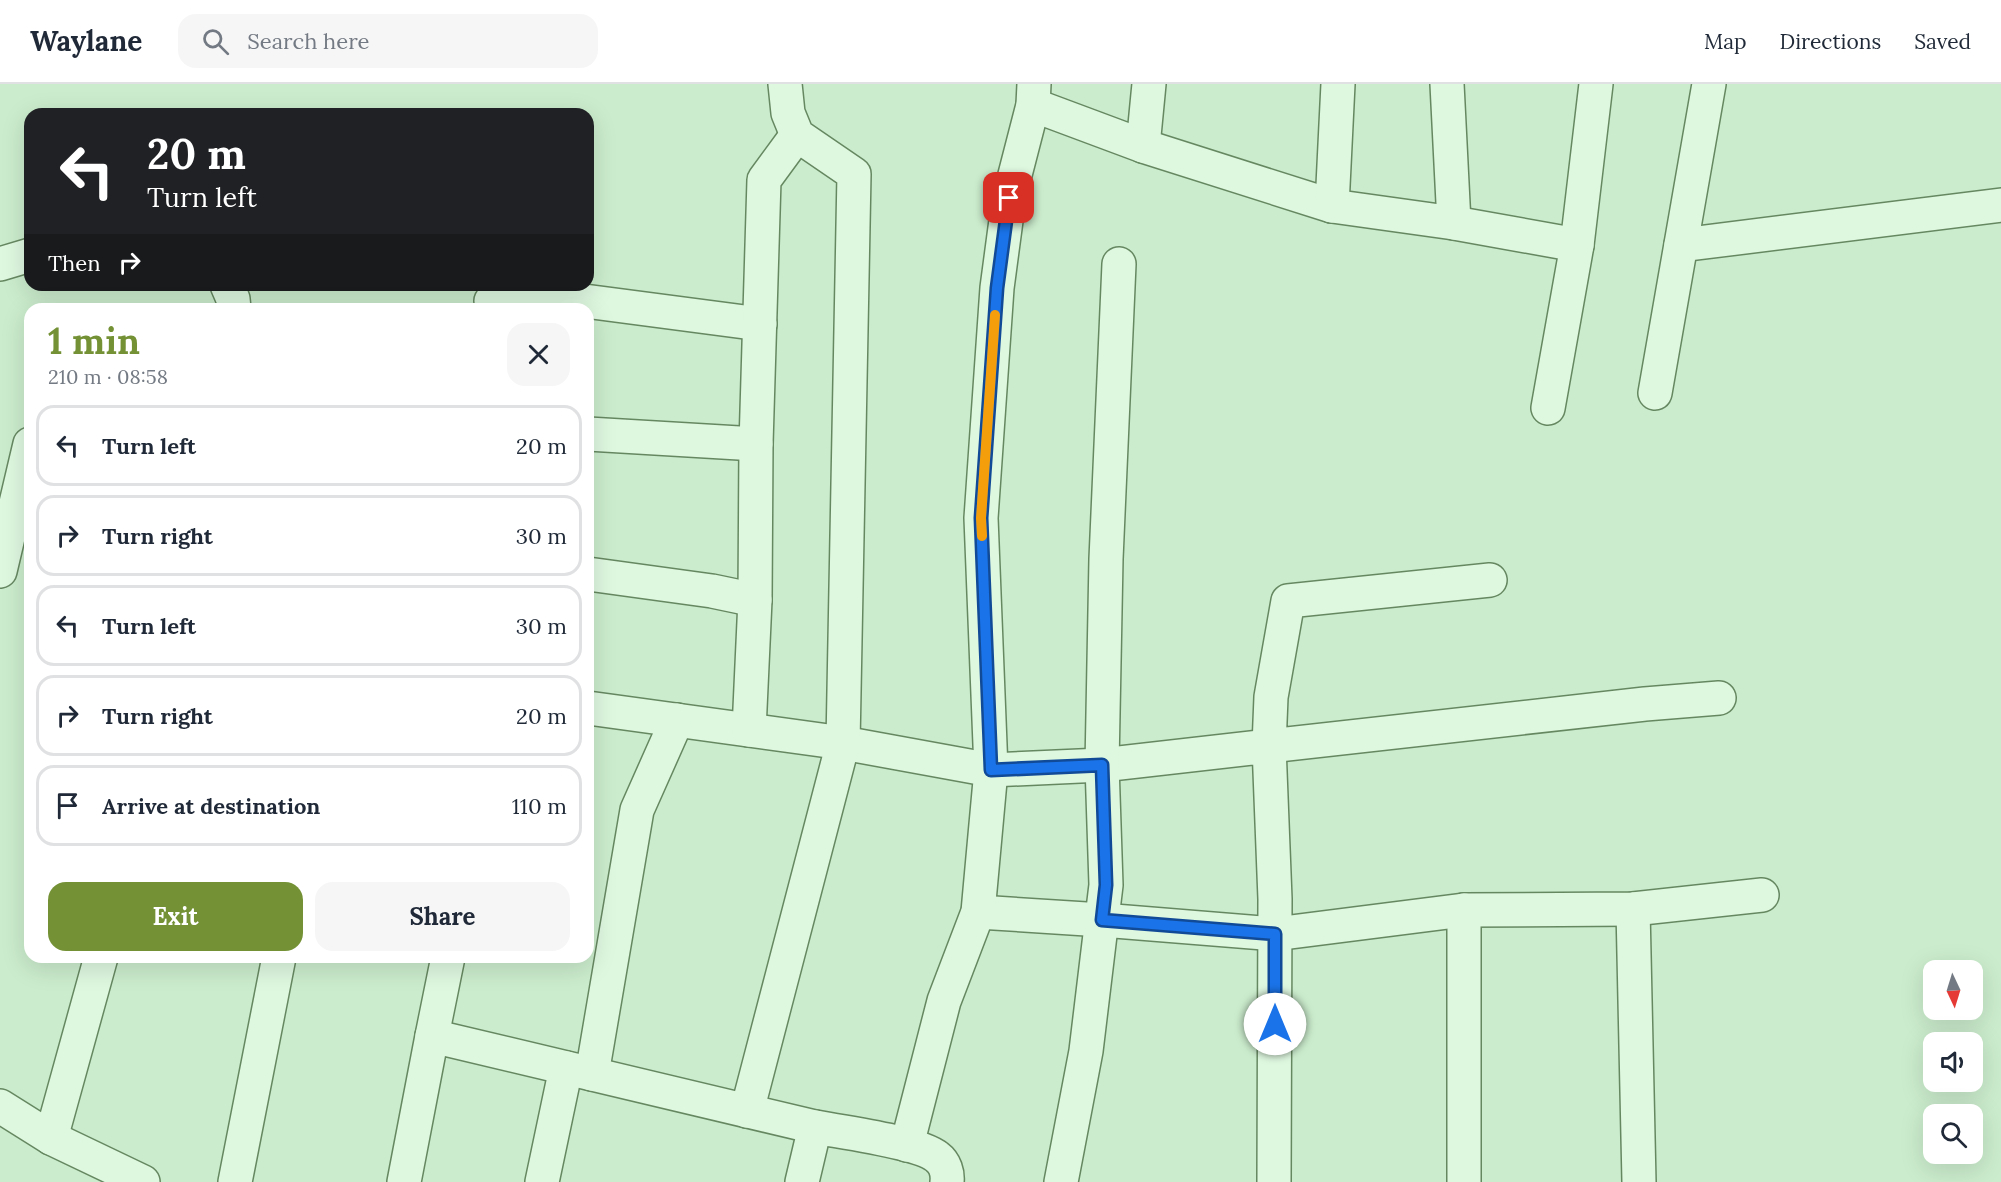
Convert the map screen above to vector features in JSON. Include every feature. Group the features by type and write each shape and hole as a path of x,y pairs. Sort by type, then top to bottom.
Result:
{"street":[{"path":"747,1111 843,742 854,174 797,135 788,113 785,84"},
{"path":"1143,146 1149,84"},
{"path":"1332,206 1338,84"},
{"path":"1447,84 1454,223"},
{"path":"1548,408 1576,245 1596,84"},
{"path":"1655,393 1709,84"},
{"path":"907,1145 944,1001 978,912 991,770 981,518 997,288 1009,198 1034,95 1143,146 1332,206 1454,223 1576,245"},
{"path":"749,730 755,600 756,444 764,180 797,135"},
{"path":"1681,245 2001,205"},
{"path":"0,264 24,257"},
{"path":"1062,1182 1086,1051 1106,885 1102,765 1106,559 1119,264"},
{"path":"491,301 516,292 760,324"},
{"path":"594,434 756,444"},
{"path":"0,571 24,469"},
{"path":"594,575 712,591 755,600"},
{"path":"1274,1182 1275,934 1269,747 1271,697 1288,601 1490,580"},
{"path":"594,709 843,742 991,770 1102,765 1645,704 1719,698"},
{"path":"542,1182 579,1071 637,810 677,720"},
{"path":"978,912 1275,934 1464,910 1633,909 1762,895"},
{"path":"1633,909 1639,1182"},
{"path":"1464,910 1464,1182"},
{"path":"51,1138 98,963"},
{"path":"235,1182 278,963"},
{"path":"404,1182 447,963"},
{"path":"432,1036 814,1127 907,1145 936,1156 943,1162 947,1182"},
{"path":"0,1106 51,1138 143,1182"},
{"path":"802,1182 814,1127"}],"slow traffic":[{"path":"982,536 981,518 995,315"}],"route":[{"path":"1009,198 997,288 981,518 991,770 1102,765 1106,885 1102,920 1275,934 1275,1024"}]}
